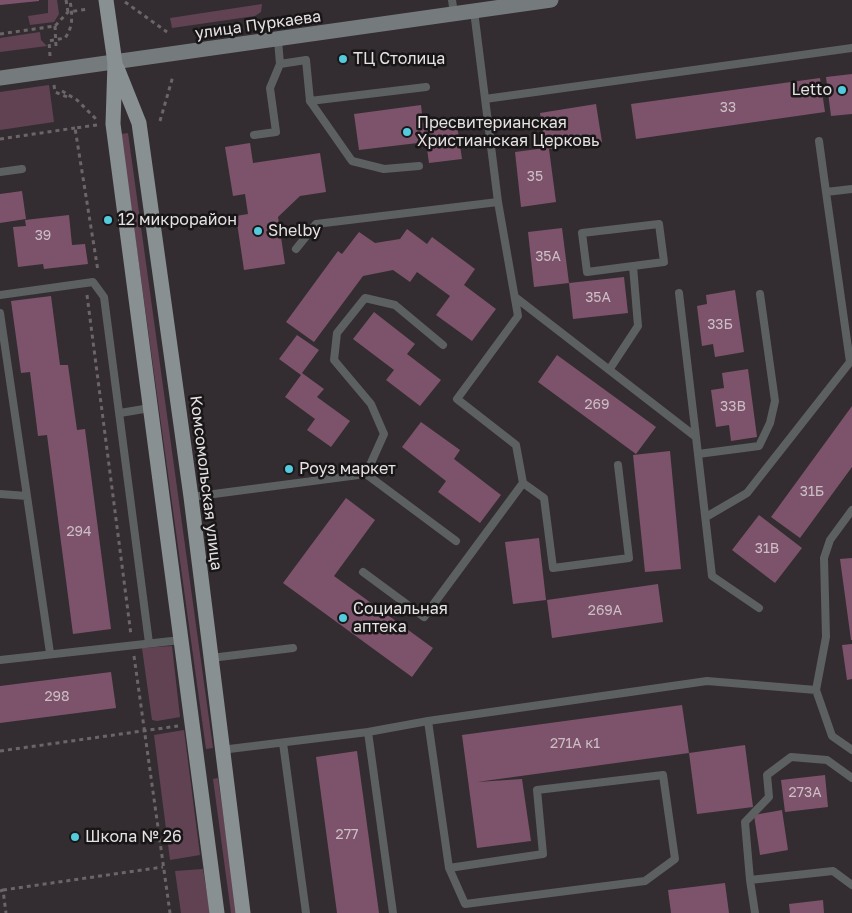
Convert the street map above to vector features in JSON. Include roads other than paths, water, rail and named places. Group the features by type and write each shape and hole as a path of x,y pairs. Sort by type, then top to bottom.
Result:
{"main road":[{"name":"Комсомольская улица","path":"106,0 115,63 113,124 217,913"},
{"name":"улица Пуркаева","path":"0,78 278,40 453,7 474,11 551,0"},
{"name":"Комсомольская улица","path":"115,63 139,123 191,498 221,750 243,913"}],"lane":[{"path":"474,11 498,202 518,316 457,399 516,445 523,483 544,498 553,568 629,558 618,465"},
{"path":"254,135 276,132 270,88 280,64 278,40"},
{"path":"485,100 852,48"},
{"path":"280,64 306,60 310,101 352,161 384,169 419,166"},
{"path":"310,101 426,86"},
{"path":"706,518 747,493 850,362 819,141"},
{"path":"0,172 22,170"},
{"path":"826,192 852,189"},
{"path":"296,249 316,224 498,202"},
{"path":"659,224 664,262 633,266 587,272 582,233 659,224"},
{"path":"609,370 638,326 633,266"},
{"path":"0,295 93,282 104,297 149,643"},
{"path":"679,293 712,576 759,608"},
{"path":"698,454 759,446 770,423 775,401 760,294"},
{"path":"515,297 696,437"},
{"path":"366,474 384,434 371,404 334,360 337,333 365,298 396,304 443,345"},
{"path":"0,313 50,653"},
{"path":"120,413 150,408"},
{"path":"191,498 366,474 456,541"},
{"path":"363,572 424,617 523,483"},
{"path":"0,494 27,496"},
{"path":"852,510 830,540 824,558 826,637 816,690 832,736 852,750"},
{"path":"0,660 181,640"},
{"path":"210,658 293,648"},
{"path":"221,750 368,732 428,721 707,681 816,690"},
{"path":"428,721 449,868 465,904 645,881 675,859 663,775 536,790 543,854 449,868"},
{"path":"368,732 393,913"},
{"path":"283,743 306,913"},
{"path":"755,913 745,822 769,797 767,775 791,757 827,760 852,778"},
{"path":"750,880 833,871 852,885"}],"place":[{"name":"ТЦ Столица","path":"343,59"},
{"name":"Letto","path":"842,90"},
{"name":"Пресвитерианская Христианская Церковь","path":"407,132"},
{"name":"12 микрорайон","path":"108,220"},
{"name":"Shelby","path":"258,231"},
{"name":"Роуз маркет","path":"289,469"},
{"name":"Социальная аптека","path":"343,618"},
{"name":"Школа № 26","path":"75,837"}]}
